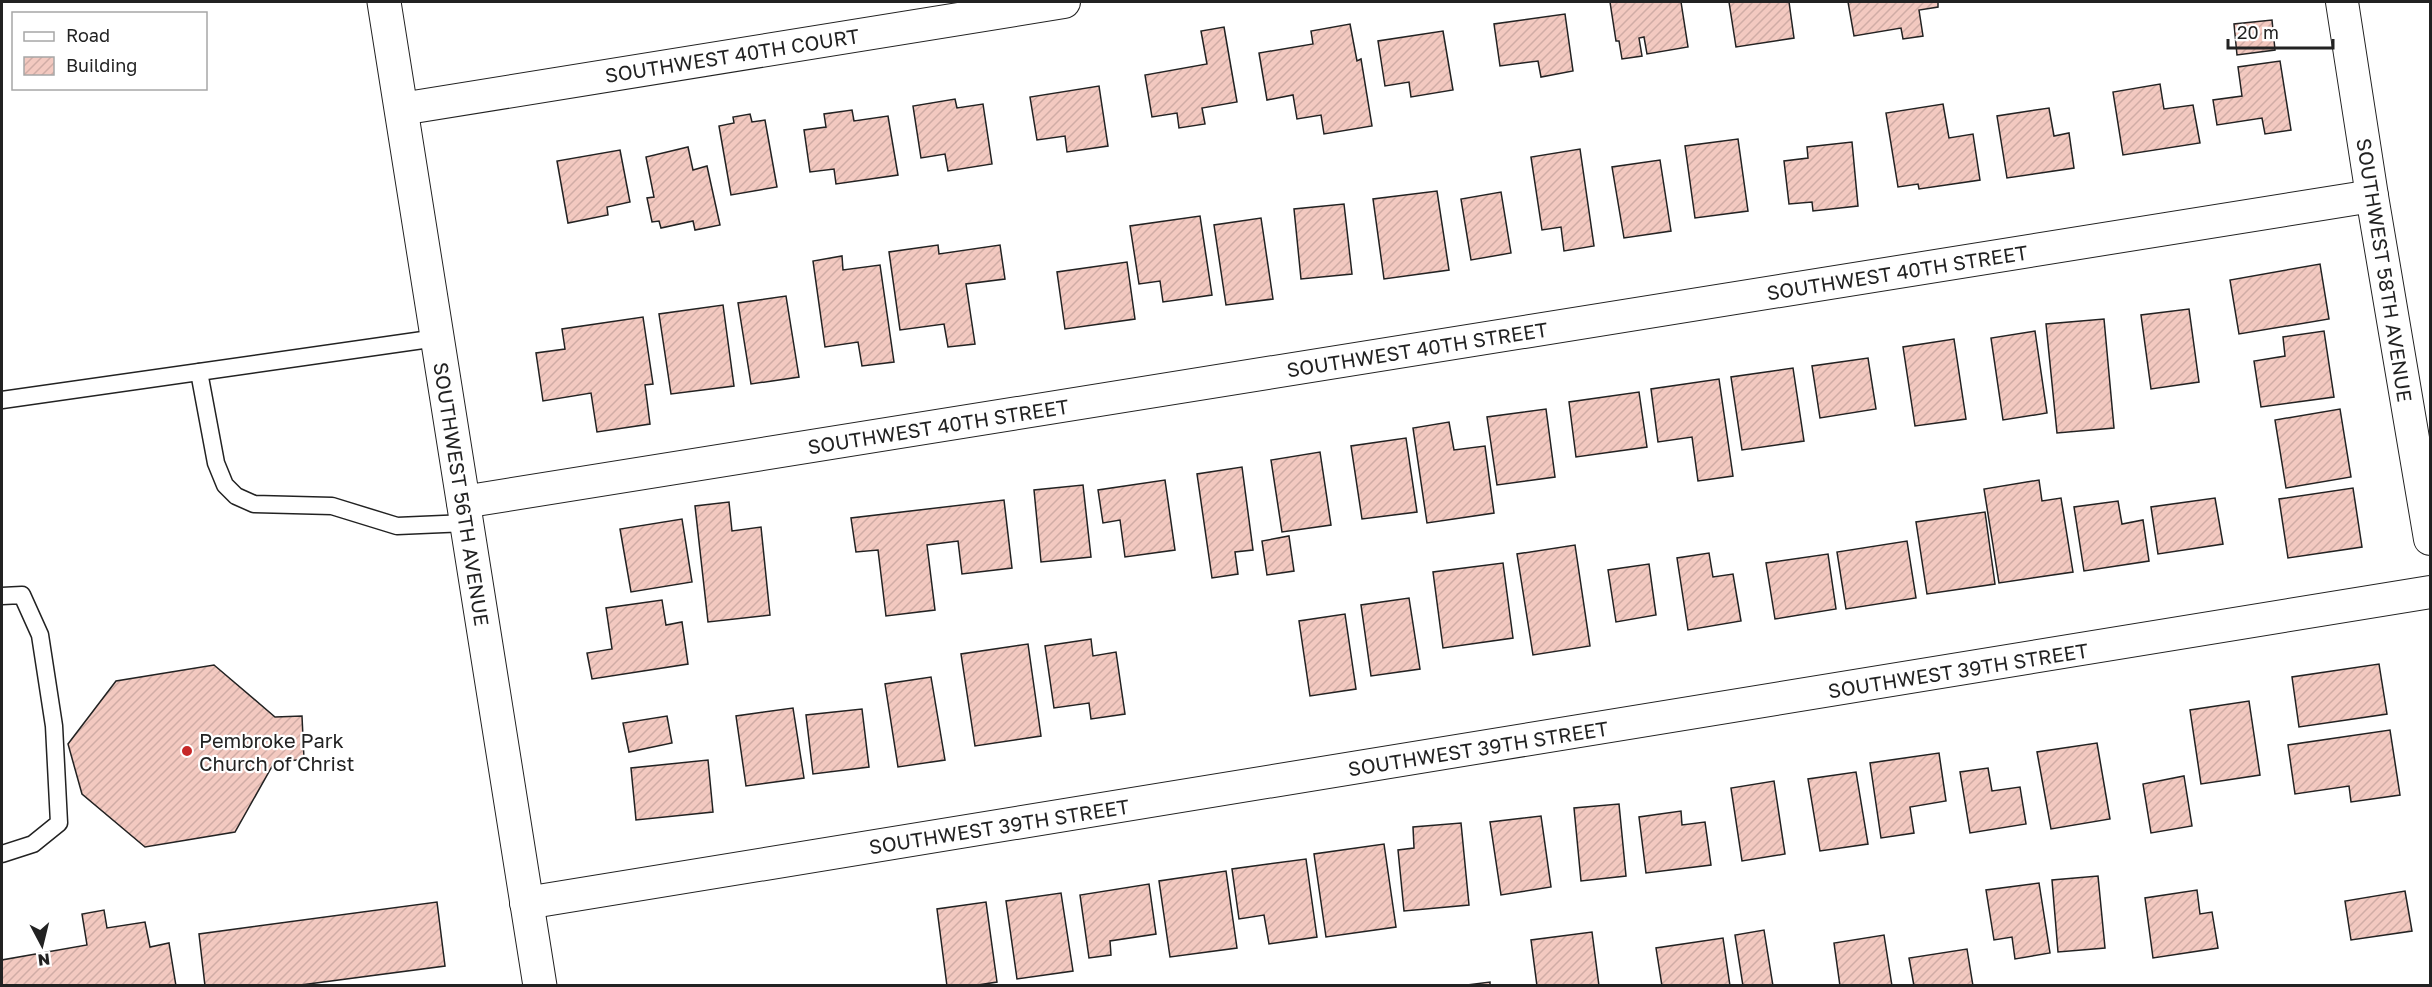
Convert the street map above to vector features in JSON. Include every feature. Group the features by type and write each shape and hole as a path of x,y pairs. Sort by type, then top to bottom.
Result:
{"street":[{"name":"SOUTHWEST 56TH AVENUE","path":"384,2 540,986"},
{"name":"SOUTHWEST 40TH COURT","path":"401,109 1064,2"},
{"name":"SOUTHWEST 58TH AVENUE","path":"2342,2 2430,539"},
{"name":"SOUTHWEST 40TH STREET","path":"465,513 2372,196"},
{"name":"SOUTHWEST 39TH STREET","path":"526,903 2430,592"}],"lane":[{"path":"2,400 437,338"},
{"path":"199,372 211,441 220,475 225,485 245,501 254,504 332,506 397,526 465,513"},
{"path":"2,596 22,595 40,635 54,726 59,823 33,844 2,854"}],"building":[{"path":"1610,2 1681,2 1688,47 1647,54 1644,37 1639,38 1642,56 1622,59 1619,41 1616,41"},
{"path":"1729,2 1789,2 1794,38 1736,47"},
{"path":"1848,2 1938,2 1938,7 1919,10 1923,36 1903,39 1901,28 1854,36"},
{"path":"1565,14 1573,71 1541,77 1538,61 1500,66 1494,24"},
{"path":"2272,20 2275,50 2237,55 2234,24"},
{"path":"1350,24 1357,61 1361,59 1372,126 1324,134 1321,115 1297,119 1293,95 1267,100 1259,53 1313,44 1311,31"},
{"path":"1224,27 1237,102 1202,108 1205,124 1179,128 1177,113 1152,117 1145,75 1207,64 1201,31"},
{"path":"1443,31 1453,90 1411,97 1409,82 1385,86 1378,41"},
{"path":"2280,61 2291,130 2265,134 2262,118 2217,125 2213,100 2242,96 2238,67"},
{"path":"2160,84 2164,109 2193,105 2200,143 2123,155 2113,92"},
{"path":"1099,86 1108,146 1067,152 1065,136 1037,140 1030,97"},
{"path":"955,99 957,108 983,104 992,164 948,171 945,154 921,158 913,106"},
{"path":"1943,104 1949,138 1973,134 1980,180 1919,189 1918,184 1898,187 1886,113"},
{"path":"2049,108 2054,136 2069,133 2074,168 2007,178 1997,116"},
{"path":"852,110 854,121 888,116 898,175 836,184 834,169 810,172 804,130 826,127 824,114"},
{"path":"750,114 752,122 765,120 777,187 731,195 719,126 734,123 733,117"},
{"path":"1738,139 1748,211 1695,218 1685,146"},
{"path":"1852,142 1858,206 1813,211 1812,202 1789,204 1784,161 1808,158 1807,147"},
{"path":"688,147 693,170 707,166 720,225 695,230 693,221 661,228 659,221 652,222 647,198 654,197 646,157"},
{"path":"1580,149 1594,246 1564,251 1561,227 1542,230 1531,157"},
{"path":"620,150 630,202 607,207 608,215 568,223 557,161"},
{"path":"1660,160 1671,231 1624,238 1612,167"},
{"path":"1437,191 1449,270 1384,279 1373,199"},
{"path":"1501,192 1511,253 1471,260 1461,199"},
{"path":"1344,204 1352,274 1301,279 1294,209"},
{"path":"1200,216 1212,295 1163,302 1160,281 1139,284 1130,226"},
{"path":"1261,218 1273,299 1226,305 1214,225"},
{"path":"938,245 939,254 1000,245 1005,279 966,284 975,344 948,347 944,324 900,330 889,252"},
{"path":"842,256 843,270 880,265 894,362 862,366 858,342 825,347 813,261"},
{"path":"1127,262 1135,319 1065,329 1057,272"},
{"path":"2320,264 2329,319 2239,334 2230,280"},
{"path":"786,296 799,377 751,384 738,303"},
{"path":"723,305 734,386 671,394 659,314"},
{"path":"2189,309 2199,382 2151,389 2141,315"},
{"path":"643,317 653,384 645,385 650,424 597,432 591,393 543,401 536,353 565,349 562,329"},
{"path":"2104,319 2114,428 2057,433 2046,324"},
{"path":"2035,331 2047,413 2003,420 1991,338"},
{"path":"2324,331 2334,397 2261,407 2254,361 2285,356 2283,337"},
{"path":"1954,339 1966,419 1915,426 1903,347"},
{"path":"1868,358 1876,409 1820,418 1812,366"},
{"path":"1793,368 1804,441 1742,450 1731,377"},
{"path":"1719,379 1733,476 1698,481 1692,437 1658,442 1651,389"},
{"path":"1639,392 1647,447 1576,457 1569,402"},
{"path":"1546,409 1555,477 1497,485 1487,417"},
{"path":"2340,409 2351,477 2286,488 2275,420"},
{"path":"1449,422 1454,450 1485,446 1494,513 1427,523 1413,428"},
{"path":"1406,438 1417,512 1362,519 1351,446"},
{"path":"1320,452 1331,525 1282,532 1271,460"},
{"path":"1242,467 1253,550 1235,552 1238,574 1212,578 1197,474"},
{"path":"1165,480 1175,550 1125,557 1120,520 1103,523 1098,490"},
{"path":"2039,480 2042,501 2061,498 2073,572 1999,583 1984,489"},
{"path":"1083,485 1091,557 1041,562 1034,490"},
{"path":"2353,488 2362,547 2288,558 2279,499"},
{"path":"2215,498 2223,544 2158,554 2151,507"},
{"path":"1004,500 1012,568 962,574 958,541 927,545 935,610 886,616 878,550 856,552 851,518"},
{"path":"2118,501 2122,524 2143,520 2149,561 2084,571 2074,507"},
{"path":"729,502 732,531 761,527 770,615 708,622 695,506"},
{"path":"1985,512 1995,584 1927,594 1916,522"},
{"path":"682,519 692,582 631,592 620,529"},
{"path":"1289,536 1294,571 1267,575 1262,541"},
{"path":"1907,541 1916,598 1846,609 1837,552"},
{"path":"1575,545 1590,646 1533,655 1517,554"},
{"path":"1709,553 1713,577 1733,574 1741,621 1688,630 1677,558"},
{"path":"1828,554 1836,609 1775,619 1766,563"},
{"path":"1503,563 1513,638 1443,648 1433,572"},
{"path":"1649,564 1656,615 1616,622 1608,570"},
{"path":"1409,598 1420,669 1371,676 1361,605"},
{"path":"662,600 666,625 682,622 688,664 592,679 587,653 612,649 606,608"},
{"path":"1345,614 1356,689 1310,696 1299,621"},
{"path":"1091,639 1093,656 1116,652 1125,714 1091,719 1089,703 1054,708 1045,646"},
{"path":"1028,644 1041,736 975,746 961,654"},
{"path":"2379,664 2387,714 2299,727 2292,677"},
{"name":"Pembroke Park Church of Christ","path":"214,665 275,717 302,716 304,759 274,763 235,832 145,847 82,794 68,744 116,681"},
{"path":"931,677 945,760 898,767 885,684"},
{"path":"2249,701 2260,775 2201,784 2190,710"},
{"path":"793,708 804,778 746,786 736,716"},
{"path":"862,709 869,767 813,774 806,715"},
{"path":"667,716 672,743 629,752 623,723"},
{"path":"2390,730 2400,795 2351,802 2349,786 2295,794 2288,745"},
{"path":"2097,743 2110,819 2051,829 2037,752"},
{"path":"1939,753 1946,801 1910,807 1914,833 1881,838 1870,763"},
{"path":"708,760 713,812 636,820 631,768"},
{"path":"1988,768 1992,791 2020,787 2026,824 1970,833 1960,772"},
{"path":"1856,772 1868,844 1820,851 1808,779"},
{"path":"2184,776 2192,826 2151,833 2143,784"},
{"path":"1774,781 1785,854 1742,861 1731,788"},
{"path":"1619,804 1626,876 1581,881 1574,808"},
{"path":"1681,811 1682,825 1705,822 1711,865 1646,873 1639,817"},
{"path":"1541,816 1551,887 1501,895 1490,822"},
{"path":"1461,823 1469,905 1404,911 1398,850 1414,848 1413,827"},
{"path":"1384,844 1396,927 1326,937 1314,854"},
{"path":"1306,859 1317,937 1269,944 1264,915 1239,919 1232,869"},
{"path":"1226,871 1237,948 1170,957 1159,881"},
{"path":"2098,876 2105,948 2058,952 2052,880"},
{"path":"2039,883 2050,953 2015,959 2012,937 1994,940 1986,890"},
{"path":"1149,884 1156,934 1110,941 1111,955 1089,958 1080,895"},
{"path":"2197,890 2200,914 2212,912 2218,948 2153,958 2145,898"},
{"path":"2405,891 2412,931 2351,940 2345,901"},
{"path":"1061,893 1073,971 1017,979 1006,901"},
{"path":"437,902 445,966 293,986 205,986 199,934"},
{"path":"986,902 997,982 971,986 947,986 937,909"},
{"path":"104,910 107,928 145,922 150,947 169,943 176,986 2,986 2,960 87,945 82,914"},
{"path":"1764,930 1773,986 1743,986 1735,935"},
{"path":"1592,932 1599,986 1537,986 1531,940"},
{"path":"1884,935 1892,986 1840,986 1834,943"},
{"path":"1723,938 1730,986 1662,986 1656,948"},
{"path":"1967,949 1973,986 1914,986 1909,958"},
{"path":"1490,982 1490,986 1459,986"}],"place":[{"name":"Pembroke Park Church of Christ","path":"187,751"}]}
